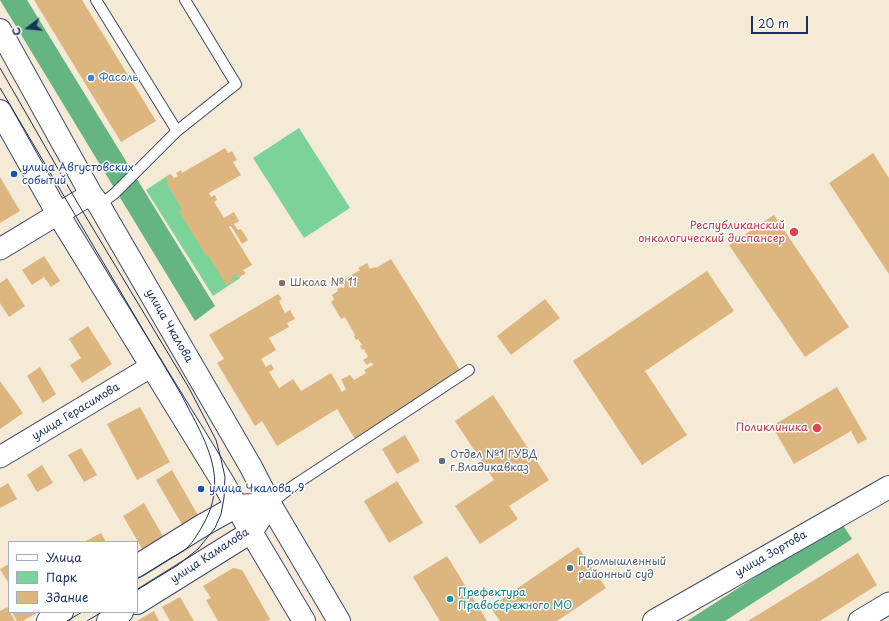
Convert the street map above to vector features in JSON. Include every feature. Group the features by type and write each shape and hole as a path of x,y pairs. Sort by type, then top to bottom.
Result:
{"main road":[{"name":"улица Чкалова","path":"0,30 95,200 339,621"},
{"path":"0,111 58,214 212,463 304,621"},
{"name":"улица Зортова","path":"654,621 889,487"},
{"path":"138,565 237,506 270,504"},
{"name":"улица Камалова","path":"138,602 251,532 270,504"},
{"path":"48,621 60,613"},
{"path":"108,621 120,613"}],"street":[{"path":"0,249 58,214 95,200"},
{"name":"улица Герасимова","path":"0,457 152,366"},
{"path":"859,621 889,603"}],"lane":[{"path":"96,0 177,131"},
{"path":"95,200 114,194 177,131 236,84 185,0"},
{"path":"270,504 293,486 469,370"}],"green space":[{"path":"0,0 27,0 215,306 195,321"},
{"path":"299,128 350,208 304,238 253,158"},
{"path":"170,174 240,278 213,296 146,190"},
{"path":"841,522 852,539 725,621 687,621"}],"building":[{"path":"34,0 82,0 156,121 121,142"},
{"path":"225,148 228,153 232,151 237,160 233,162 241,175 209,193 211,197 215,195 217,200 214,202 224,218 234,212 239,221 234,224 238,230 241,229 248,240 242,244 231,226 229,227 252,265 243,270 246,273 238,278 236,274 231,277 234,281 226,285 208,255 206,256 179,211 182,209 166,183 168,182 166,178 171,174 174,178 178,176 176,173 181,170 182,173"},
{"path":"873,153 889,178 889,274 829,183"},
{"path":"0,177 20,211 0,223"},
{"path":"774,215 849,327 805,357 729,245"},
{"path":"44,256 60,281 51,287 44,277 32,285 22,270"},
{"path":"391,259 462,373 355,439 337,409 277,446 262,421 255,426 217,363 224,359 209,335 278,294 282,299 279,301 285,313 290,310 295,319 287,323 289,327 269,338 276,350 261,359 266,367 271,364 274,369 269,372 279,388 293,379 301,391 331,373 342,392 346,389 341,379 350,375 354,380 366,373 364,370 373,365 371,362 367,365 363,360 368,357 364,349 362,350 360,346 362,345 358,339 356,340 355,335 345,317 341,319 331,302 334,299 332,295 338,291 337,289 345,287 341,281 360,270 358,268 367,263 370,269 376,268"},
{"path":"707,271 734,311 645,371 687,435 642,465 573,361"},
{"path":"7,278 25,306 9,317 0,303 0,283"},
{"path":"545,299 560,318 511,355 497,336"},
{"path":"88,326 112,364 82,383 70,365 81,358 69,339"},
{"path":"40,367 56,394 43,403 27,376"},
{"path":"0,381 23,413 0,429"},
{"name":"Поликлиника","path":"837,387 867,439 858,444 851,431 794,464 772,426"},
{"path":"493,395 549,480 509,506 518,519 480,544 455,506 494,480 455,421"},
{"path":"140,407 170,462 137,480 107,424"},
{"path":"405,435 420,461 397,474 382,449"},
{"path":"81,448 97,475 84,482 68,455"},
{"path":"42,465 53,483 37,492 27,475"},
{"path":"172,470 199,517 183,526 156,480"},
{"path":"397,481 423,523 389,543 364,501"},
{"path":"8,483 17,499 0,508 0,488"},
{"path":"144,503 164,538 143,550 123,516"},
{"path":"101,533 105,541 86,541"},
{"name":"Промышленный районный суд","path":"578,547 606,588 557,621 500,621 490,607"},
{"path":"858,553 877,585 820,621 748,621"},
{"name":"Префектура Правобережного МО","path":"447,556 487,621 440,621 413,577"},
{"path":"8,565 8,582 0,569"},
{"path":"233,568 242,570 270,619 267,621 218,621 206,600 211,598 203,586"},
{"path":"180,597 194,621 170,621 162,607"},
{"path":"7,607 8,613 11,613 15,621 0,621 0,611"},
{"path":"154,611 159,621 137,621"},
{"path":"13,613 36,613 23,621 17,621"}],"tram line":[{"path":"0,68 77,202 189,388 216,440 225,477 224,498 221,514 215,528 198,549 178,565 138,589"},
{"path":"0,88 181,394 205,441 210,457 214,473 214,489 211,506 204,523 192,542 185,549 138,578"},
{"path":"67,621 80,613"},
{"path":"87,621 100,613"}],"place":[{"name":"Фасоль","path":"91,78"},
{"name":"улица Августовских событий","path":"14,174"},
{"name":"Республиканский онкологический диспансер","path":"794,232"},
{"name":"Школа № 11","path":"282,283"},
{"name":"Поликлиника","path":"817,428"},
{"name":"Отдел №1 ГУВД г.Владикавказ","path":"442,461"},
{"name":"улица Чкалова, 9","path":"201,489"},
{"name":"Промышленный районный суд","path":"570,568"},
{"name":"Префектура Правобережного МО","path":"450,599"}]}
